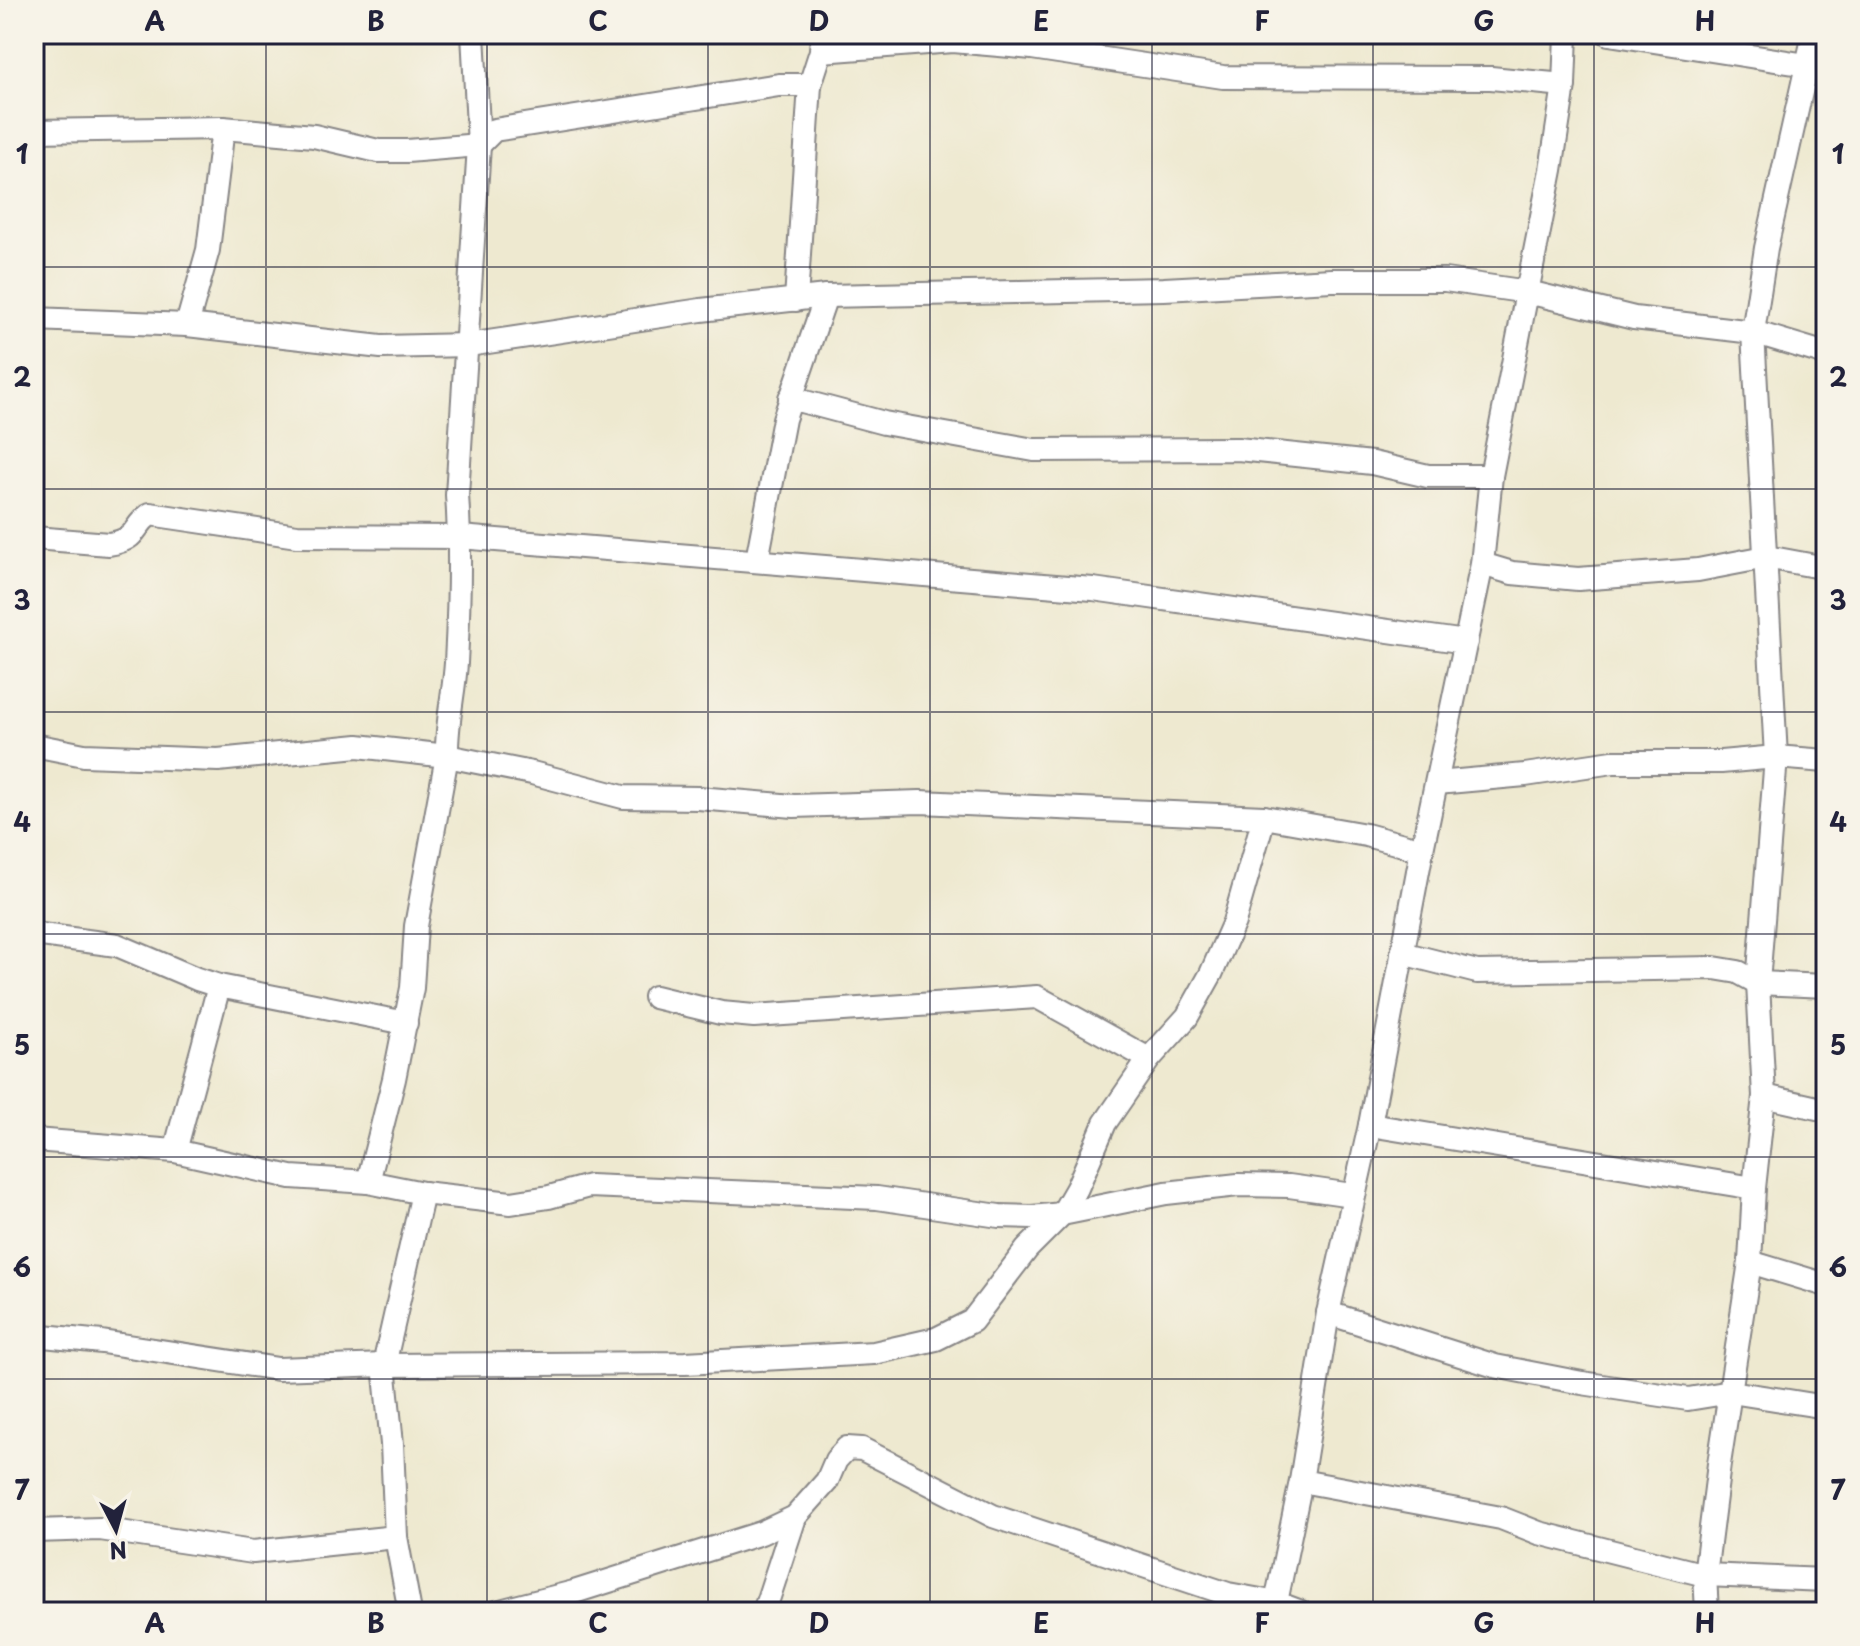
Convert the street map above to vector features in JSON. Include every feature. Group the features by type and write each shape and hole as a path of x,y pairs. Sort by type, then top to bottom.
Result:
{"street":[{"path":"368,1182 412,988 416,926 447,756 446,734 456,666 460,537 457,495 479,145 473,34"},
{"path":"1276,1608 1301,1481 1328,1313 1370,1125 1422,850 1482,564 1491,476 1528,292 1564,85 1566,34"},
{"path":"1609,34 1816,63"},
{"path":"1707,1612 1705,1575 1750,1262 1764,1096 1758,983 1776,757 1753,332 1766,248 1816,63 1814,34"},
{"path":"796,300 810,85 822,42 953,41 1032,48 1223,77 1491,78 1564,85"},
{"path":"34,131 223,128 314,136 378,151 479,145 494,130 779,85 810,85"},
{"path":"187,325 208,250 223,128"},
{"path":"34,319 187,325 381,347 468,345 701,310 826,296 1164,289 1332,280 1445,280 1528,292 1634,318 1753,332 1826,354"},
{"path":"757,560 790,398 826,296"},
{"path":"790,398 884,423 1034,450 1238,449 1372,463 1428,476 1491,476"},
{"path":"34,538 120,543 133,536 150,514 297,536 460,537 1093,589 1466,642"},
{"path":"1482,564 1512,573 1578,579 1698,570 1766,557 1826,568"},
{"path":"34,745 84,755 218,760 358,746 447,756 532,773 623,797 698,798 794,806 920,802 1264,817 1366,835 1422,850"},
{"path":"1437,783 1525,775 1613,762 1721,762 1776,757 1826,761"},
{"path":"34,1335 102,1342 278,1369 384,1365 685,1363 874,1353 936,1339 972,1321 1027,1249 1062,1214 1077,1188 1105,1123 1149,1059 1187,1017 1211,974 1234,922 1264,817"},
{"path":"34,934 117,945 219,986 406,1023"},
{"path":"1402,953 1477,972 1714,968 1738,972 1758,983 1826,986"},
{"path":"175,1151 219,986"},
{"path":"655,997 721,1013 754,1016 1037,997 1149,1059"},
{"path":"1764,1096 1826,1110"},
{"path":"1370,1125 1754,1188"},
{"path":"34,1140 175,1151 291,1177 368,1182 423,1193 511,1203 589,1186 877,1198 999,1216 1062,1214 1166,1193 1238,1185 1289,1186 1352,1195"},
{"path":"410,1612 396,1537 392,1444 384,1365 423,1193"},
{"path":"1750,1262 1826,1285"},
{"path":"1328,1313 1495,1366 1582,1383 1688,1399 1731,1392 1826,1407"},
{"path":"764,1612 795,1517 827,1481 836,1460 847,1448 862,1449 993,1516 1228,1594 1301,1612"},
{"path":"1301,1481 1501,1518 1539,1533 1705,1575 1826,1580"},
{"path":"496,1612 574,1592 747,1538 795,1517"},
{"path":"34,1531 100,1529 253,1552 396,1537"}]}
